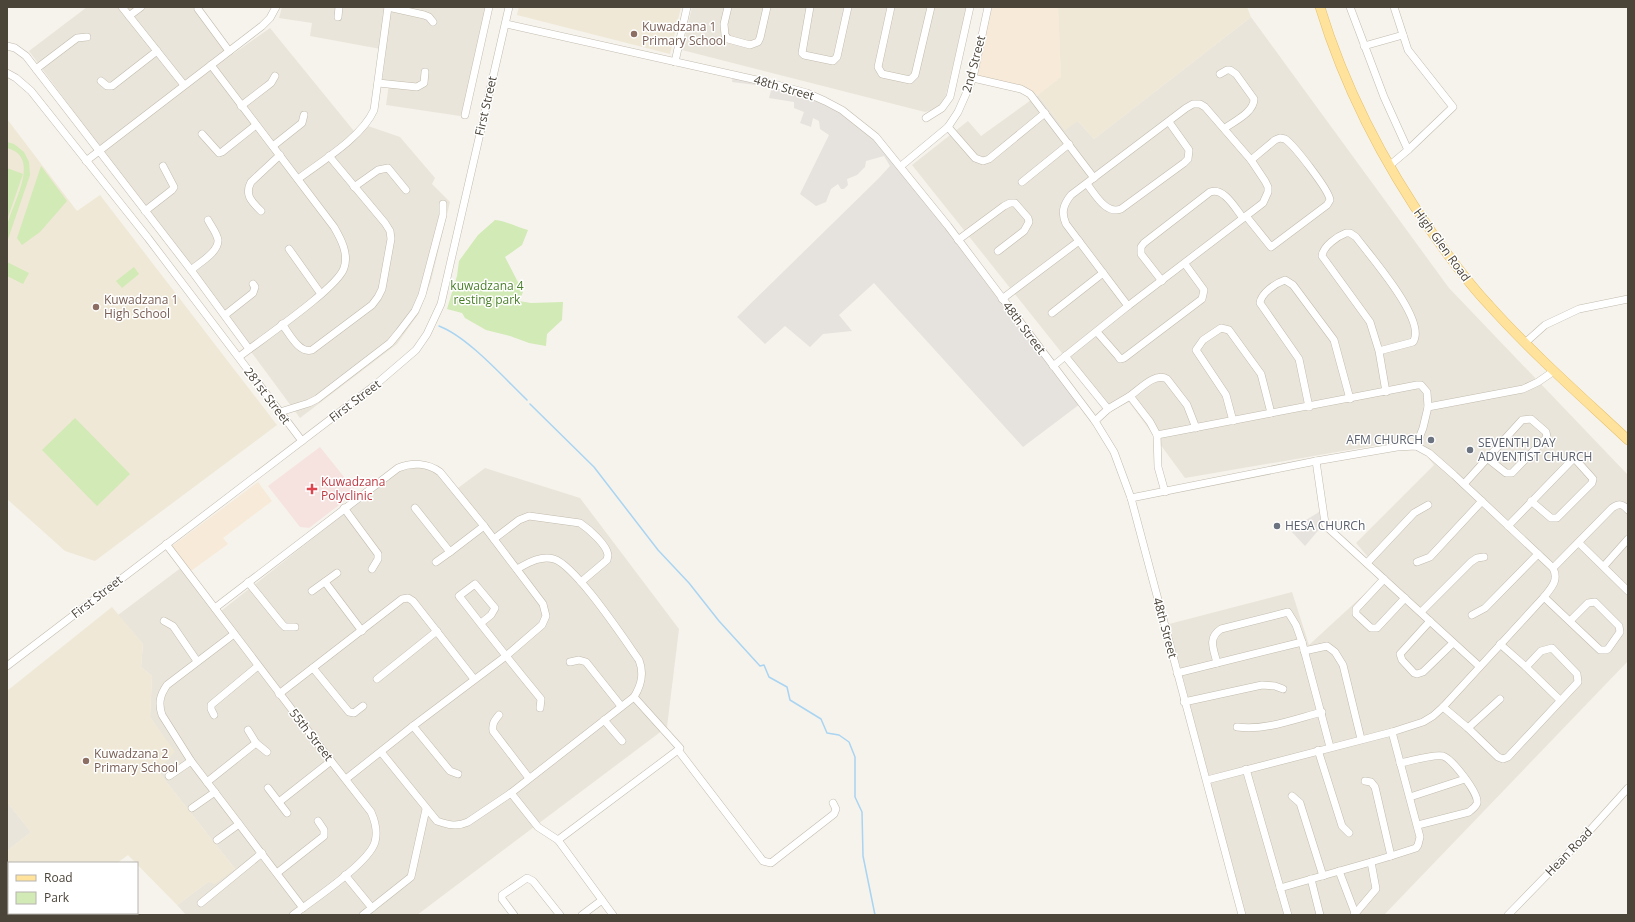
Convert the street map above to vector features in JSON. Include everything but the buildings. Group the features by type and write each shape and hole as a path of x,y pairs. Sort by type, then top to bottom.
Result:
{"main road":[{"name":"High Glen Road","path":"1320,7 1331,43 1352,95 1389,166 1414,207 1449,258 1488,305 1525,343 1628,440"}],"street":[{"path":"122,7 184,85"},
{"path":"129,16 141,7"},
{"path":"86,161 262,26 270,18 276,7"},
{"path":"338,17 339,7"},
{"path":"298,179 361,131 367,124 374,110 388,7 424,15 429,17 432,22"},
{"path":"465,115 489,7"},
{"name":"First Street","path":"7,666 408,359 421,344 437,315 447,285 474,159 510,7"},
{"path":"674,62 687,7"},
{"path":"728,7 724,31 725,35 728,39 750,46 758,42 760,38 767,7"},
{"path":"810,7 802,53 833,61 837,57 848,7"},
{"path":"891,7 878,67 882,74 910,80 915,75 931,7"},
{"path":"926,118 942,108 950,97 970,7"},
{"name":"2nd Street","path":"901,166 948,127 966,96 973,78 988,7"},
{"path":"1350,7 1364,46 1408,150"},
{"path":"1389,166 1453,107 1408,50 1394,7"},
{"path":"198,9 229,51"},
{"name":"48th Street","path":"506,24 770,82 807,93 842,110 867,129 876,137 901,166 1095,421 1114,452 1130,498 1184,702 1207,780 1242,915"},
{"path":"1364,46 1403,35"},
{"path":"36,69 77,38 87,37"},
{"path":"7,46 15,48 26,56 191,270 249,349"},
{"path":"102,82 107,86 112,86 157,51"},
{"path":"211,65 336,231 343,244 345,253 344,269 340,276 321,294 239,356"},
{"path":"1220,74 1227,70 1233,72 1254,99 1254,103 1249,110 1224,128"},
{"path":"378,83 417,87 424,83 425,72"},
{"name":"281st Street","path":"7,74 16,78 31,91 148,238 302,441"},
{"path":"241,106 271,83 275,76"},
{"path":"973,78 1026,91 1045,113 1094,178"},
{"path":"1053,366 1128,306 1263,203 1268,192 1268,187 1265,181 1251,160 1224,128 1205,106 1200,104 1193,104 1186,108 1071,196 1063,208 1063,217 1066,224 1128,306"},
{"path":"948,127 975,158 983,161 988,159 1045,113"},
{"path":"272,146 302,123 304,115"},
{"path":"1087,184 1108,208 1116,211 1121,209 1184,163 1188,159 1189,150 1169,122"},
{"path":"202,134 219,153 256,125"},
{"path":"1162,281 1141,254 1141,247 1144,243 1210,192 1215,190 1220,191 1271,247 1326,205 1330,200 1329,194 1320,181 1285,139 1280,138 1275,140 1251,160"},
{"path":"1022,182 1069,144"},
{"path":"261,211 250,201 248,188 251,182 280,155"},
{"path":"282,324 301,348 306,351 312,350 372,305 382,289 391,239 390,231 329,156"},
{"path":"145,211 174,187 163,166"},
{"path":"354,187 378,170 388,168 406,190"},
{"path":"958,240 1004,206 1010,203 1015,203 1028,218 1029,222 1024,231 998,251"},
{"path":"280,412 309,403 317,398 390,343 400,332 415,311 422,295 443,215 443,204"},
{"path":"191,270 215,250 218,244 218,238 208,220"},
{"path":"1379,351 1413,342 1416,334 1413,320 1408,307 1356,237 1350,233 1346,233 1326,247 1322,256 1370,322 1379,351 1386,392"},
{"path":"1002,299 1079,241"},
{"path":"289,249 321,294"},
{"path":"1097,332 1120,358 1124,358 1202,299 1204,290 1185,264"},
{"path":"1052,313 1104,273"},
{"path":"1309,406 1299,359 1260,303 1264,293 1285,280 1293,285 1331,334 1336,346 1350,399"},
{"path":"225,315 253,293 255,288 253,284"},
{"path":"1525,343 1545,325 1579,309 1628,299"},
{"path":"1233,421 1226,395 1196,350 1203,340 1221,328 1228,330 1261,374 1271,413"},
{"path":"1065,356 1108,409"},
{"path":"1428,407 1523,389 1538,382 1554,371"},
{"path":"1095,421 1108,409 1159,376 1167,379 1187,405 1196,428"},
{"path":"1157,435 1386,392 1407,386 1421,385 1427,392 1428,407 1425,422 1416,446"},
{"path":"1130,396 1150,422 1157,435 1158,467 1165,492"},
{"path":"1464,484 1487,458 1522,420 1531,419 1546,432 1546,437 1512,473 1506,473 1487,458"},
{"path":"1130,498 1316,461 1397,447 1416,446 1429,453 1464,484 1553,568 1556,574 1556,580 1544,597 1443,706 1428,720 1392,732 1207,780"},
{"path":"1508,526 1531,502 1572,460 1576,460 1594,479 1592,483 1557,518 1551,518 1531,502"},
{"path":"1316,461 1325,523 1327,527 1479,666"},
{"path":"215,608 344,508 404,465 423,465 434,468 440,472 517,569 543,604 546,616 542,626 506,656 474,679 346,779"},
{"path":"1418,562 1430,556 1482,502"},
{"path":"1553,568 1612,508 1619,504 1624,505 1628,510"},
{"path":"1367,563 1414,513 1428,505"},
{"path":"344,508 378,554 378,559 372,569"},
{"path":"416,508 450,552"},
{"path":"494,539 519,520 529,516 580,524 586,527 605,547 608,555 607,560 580,582"},
{"path":"436,562 484,526"},
{"path":"1604,566 1628,539"},
{"path":"1579,543 1627,587"},
{"name":"55th Street","path":"166,544 279,694 371,812 377,831 375,843 370,853 360,864 294,915"},
{"path":"1472,615 1485,608 1538,554"},
{"path":"1421,612 1471,562 1476,558 1484,557"},
{"path":"381,752 426,809 437,820 444,824 450,825 462,824 468,822 511,793 634,697 639,689 642,676 642,667 639,660 580,582 563,564 554,559 543,558 533,560 517,569"},
{"path":"312,591 326,582 336,572"},
{"path":"1384,578 1356,609 1356,614 1371,628 1377,628 1405,598"},
{"path":"248,582 285,627 295,627"},
{"path":"326,582 362,631"},
{"path":"480,623 491,615 495,608 475,584 459,596 480,623 506,656 541,699 540,708"},
{"path":"1544,597 1602,651 1608,648 1620,632 1619,626 1595,602 1588,603 1570,621"},
{"path":"279,694 402,599 408,598 413,601 474,679"},
{"path":"1217,663 1212,640 1213,636 1220,629 1288,612 1296,625 1302,642 1322,712 1330,747"},
{"path":"164,621 173,626 197,661"},
{"path":"1430,621 1400,654 1402,660 1414,674 1420,674 1423,672 1454,643"},
{"path":"377,679 437,631"},
{"path":"234,634 167,685 161,695 160,705 162,715 191,761 303,908"},
{"path":"1177,673 1302,642"},
{"path":"1500,644 1560,700"},
{"path":"1304,651 1327,646 1339,657 1343,665 1362,739"},
{"path":"1443,706 1498,757 1505,758 1578,682 1579,678 1554,650 1548,648 1541,651 1526,667"},
{"path":"570,662 580,660 586,662 621,706"},
{"path":"214,715 211,709 212,705 258,666"},
{"path":"313,668 349,712 354,713 363,706"},
{"path":"1184,702 1262,685 1275,686 1283,689"},
{"path":"634,697 679,746 678,750 763,861 771,863 834,814 836,809 833,803"},
{"path":"1468,728 1500,700"},
{"path":"1237,727 1262,727 1322,712"},
{"path":"499,715 492,726 493,731 529,778"},
{"path":"604,720 622,741"},
{"path":"414,726 450,771 458,774"},
{"path":"248,730 256,743 267,752"},
{"path":"1280,888 1416,848 1420,837 1418,826 1392,732"},
{"path":"208,782 256,743"},
{"path":"558,840 678,750"},
{"path":"1318,750 1342,826 1349,833"},
{"path":"1400,763 1443,756 1449,760 1473,787 1477,797 1477,802 1473,809 1469,812 1418,826"},
{"path":"169,776 191,761"},
{"path":"279,802 331,761"},
{"path":"1246,769 1288,915"},
{"path":"1410,797 1465,779"},
{"path":"1365,781 1371,782 1375,787 1391,856"},
{"path":"268,788 287,813"},
{"name":"Hean Road","path":"1508,915 1583,838 1628,788"},
{"path":"192,808 215,792"},
{"path":"511,793 538,827 558,840 614,915"},
{"path":"1292,796 1300,803 1323,876"},
{"path":"363,915 411,877 426,809"},
{"path":"277,873 324,836 324,830 318,821"},
{"path":"217,840 239,824"},
{"path":"201,903 262,854"},
{"path":"1339,871 1354,914 1376,889 1371,862"},
{"path":"346,875 372,908"},
{"path":"514,915 502,899 502,895 527,878 533,881 560,915"},
{"path":"1311,879 1320,915"},
{"path":"582,915 602,900"}],"shaded area":[{"path":"87,7 198,7 233,54 270,28 358,136 368,126 400,137 435,178 432,184 450,202 431,281 419,313 397,344 300,418 29,51"},
{"path":"282,7 486,7 467,117 386,105 389,84 382,83 386,50 310,36 312,23 279,18"},
{"name":"Kuwadzana 1 Primary School","path":"519,7 681,7 670,54 517,15"},
{"path":"692,7 967,7 943,107 925,112 682,50"},
{"path":"992,7 1058,7 1061,77 1038,95 976,82"},
{"path":"1058,7 1247,7 1251,17 1094,139 1078,121 1065,130 1038,95 1061,77"},
{"path":"1251,17 1449,288 1628,475 1628,661 1384,915 1245,915 1169,624 1292,592 1309,645 1384,576 1356,543 1434,465 1413,439 1185,478 1129,402 1109,412 912,165 968,121 981,136 1038,95 1065,130 1077,120 1094,139"},
{"path":"733,75 827,101 878,140 963,247 1080,404 1023,447 874,283 839,315 852,331 823,334 810,347 785,326 765,344 737,317 890,166 884,156 866,161 865,167 857,175 847,179 848,185 844,189 841,189 838,184 831,189 826,202 816,206 800,194 829,135 820,129 819,121 813,118 811,127 800,123 804,112 794,108 794,102 769,98 772,87 732,82"},
{"name":"Kuwadzana 1 High School","path":"7,119 77,211 100,195 277,425 95,561 65,551 7,499"},
{"name":"Kuwadzana Polyclinic","path":"320,447 356,492 309,528 300,527 268,486"},
{"path":"407,464 435,466 454,491 485,468 580,498 679,629 667,727 417,915 186,915 177,905 208,882 235,869 157,770 174,752 150,717 152,676 141,667 143,644 118,615 186,564 221,611"},
{"path":"258,482 272,501 223,538 228,544 191,571 172,546"},
{"path":"1319,512 1322,526 1305,546 1290,530"},
{"name":"Kuwadzana 2 Primary School","path":"112,607 143,644 141,667 152,676 150,717 175,752 157,770 235,869 215,884 208,882 177,905 138,865 138,862 135,862 128,855 118,862 8,862 8,873 7,851 31,832 7,802 7,691"},
{"path":"7,802 31,832 7,851"}],"green space":[{"path":"7,142 14,144 24,152 29,162 30,175 7,242 7,227 22,183 24,171 23,161 18,153 7,148"},
{"path":"41,166 67,201 40,232 22,245 17,238"},
{"path":"7,168 23,174 7,220"},
{"name":"kuwadzana 4 resting park","path":"495,220 528,230 522,245 505,257 523,292 519,301 531,303 563,302 562,320 547,334 546,346 529,343 510,336 486,330 465,318 462,313 447,309 457,276 459,261 478,235"},
{"path":"7,262 29,273 23,284 7,276"},
{"path":"134,267 139,274 122,288 116,281"},
{"path":"75,418 130,474 97,506 42,450"}],"waterway":[{"path":"439,326 450,331 474,348 527,400"},
{"path":"530,404 594,467 658,550 689,583 719,621 760,666 764,665 769,677 787,687 790,700 821,719 827,733 839,735 849,742 855,757 855,797 862,812 863,856 875,915"}],"place":[{"name":"Kuwadzana 1 Primary School","path":"634,34"},
{"name":"Kuwadzana 1 High School","path":"96,307"},
{"name":"AFM CHURCH","path":"1431,440"},
{"name":"SEVENTH DAY ADVENTIST CHURCH","path":"1470,450"},
{"name":"Kuwadzana Polyclinic","path":"312,489"},
{"name":"HESA CHURCh","path":"1277,526"},
{"name":"Kuwadzana 2 Primary School","path":"86,761"}]}
